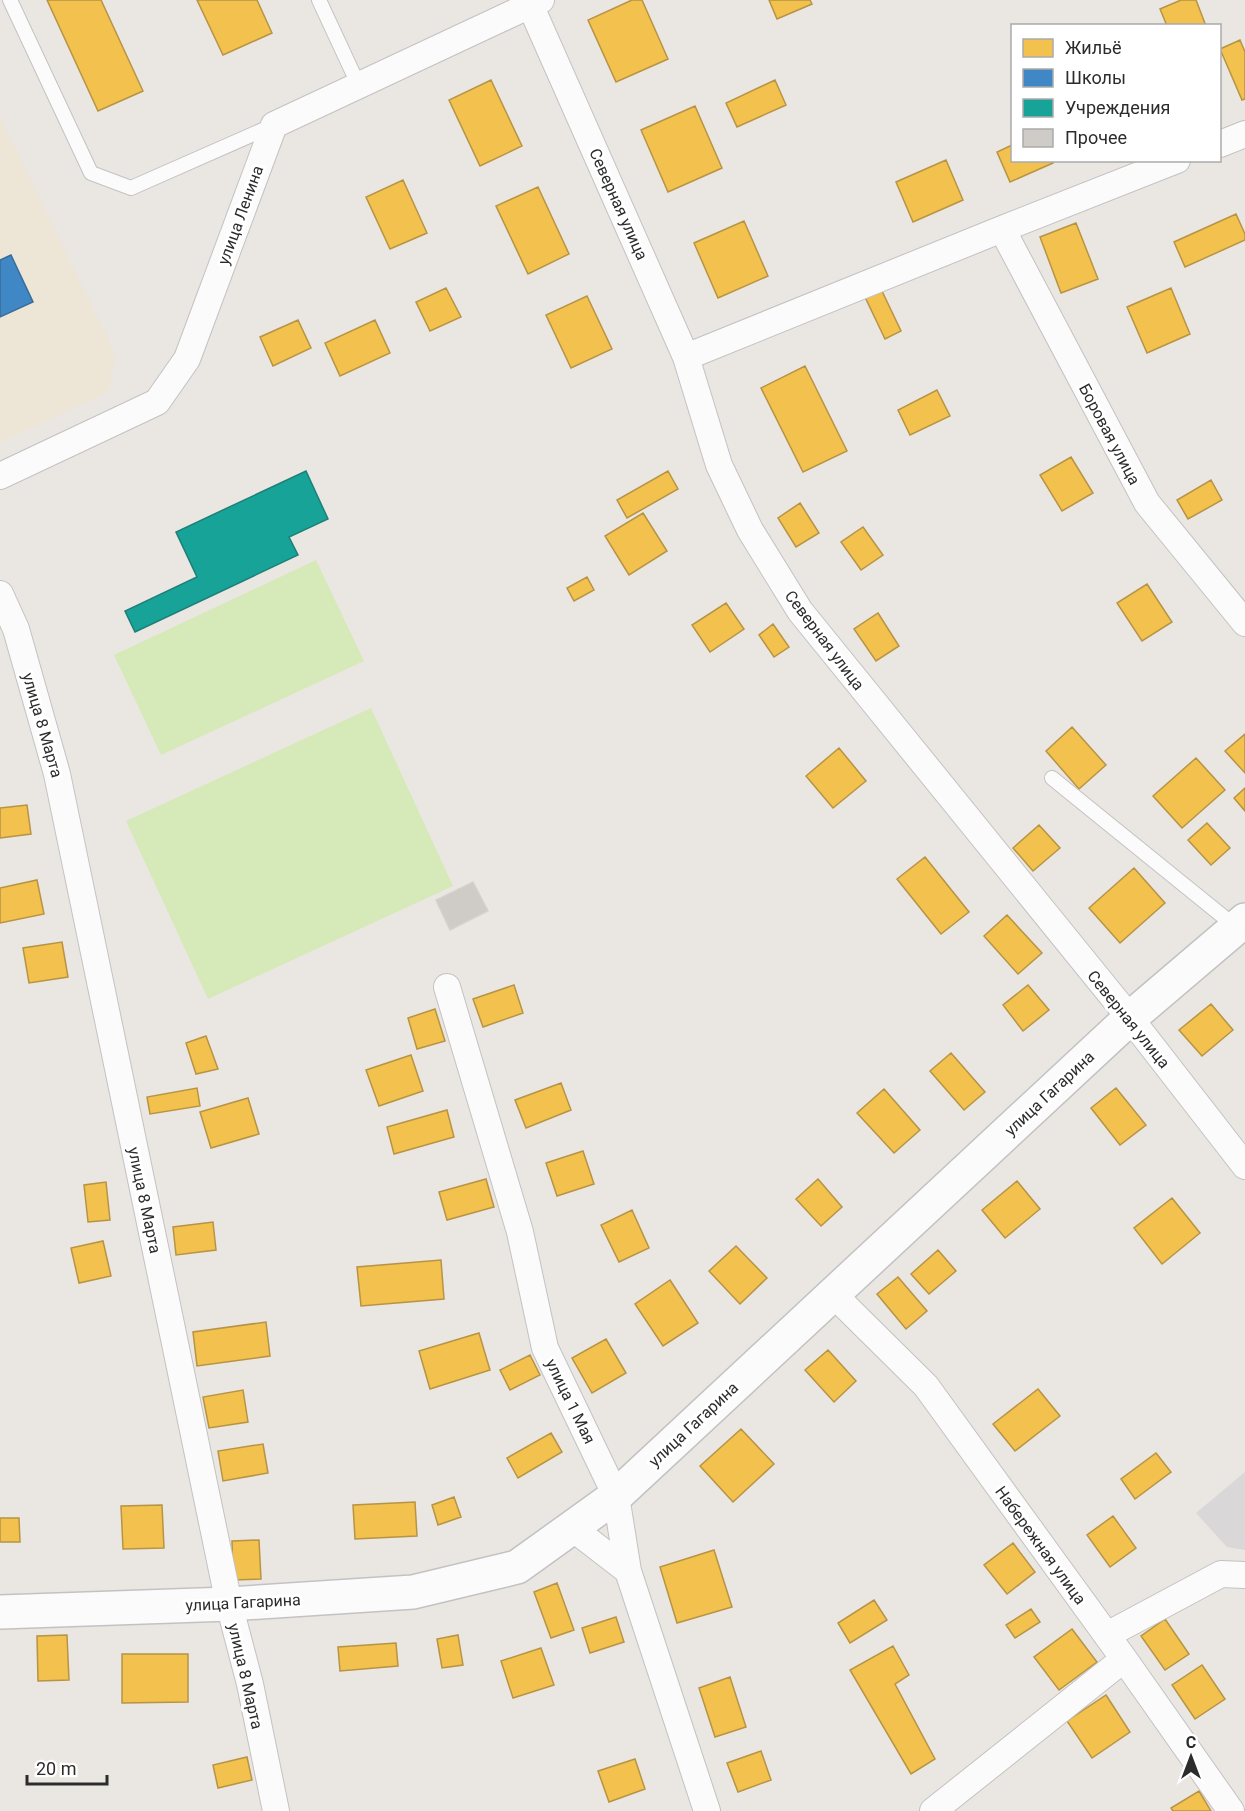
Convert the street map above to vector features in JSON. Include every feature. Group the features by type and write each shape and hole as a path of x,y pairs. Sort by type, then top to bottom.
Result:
{"street":[{"path":"274,125 533,2"},
{"name":"Северная улица","path":"533,2 687,357 719,465 750,530 800,611 1130,1018 1245,1166"},
{"name":"улица Ленина","path":"0,476 157,402 187,359 274,125"},
{"path":"1221,144 1245,134"},
{"path":"687,357 1172,162"},
{"name":"Боровая улица","path":"1002,229 1147,503 1245,622"},
{"name":"улица 8 Марта","path":"0,594 16,629 57,774 229,1604 250,1684 276,1811"},
{"name":"улица Гагарина","path":"0,1612 229,1604 413,1592 517,1567 616,1496 1130,1018 1241,924"},
{"name":"улица 1 Мая","path":"447,987 519,1232 545,1348 616,1496 628,1571 707,1811"},
{"name":"Набережная улица","path":"833,1294 926,1386 1107,1635 1231,1811"},
{"path":"572,1527 628,1571"},
{"path":"1107,1635 1221,1574 1245,1575"},
{"path":"933,1811 1124,1659"}],"lane":[{"path":"10,0 91,172 130,188 274,125"},
{"path":"319,0 358,84"},
{"path":"1052,778 1241,924"}],"shaded area":[{"path":"0,118 115,353 109,391 0,443"},
{"path":"1245,1472 1245,1550 1227,1547 1196,1513"}],"green space":[{"path":"316,560 364,661 161,755 114,655"},
{"path":"371,708 453,886 208,999 126,821"}],"building: Жильё":[{"path":"47,0 101,0 143,91 98,111"},
{"path":"197,0 257,0 272,33 223,55"},
{"path":"632,0 642,0 668,59 616,82 588,20"},
{"path":"769,0 810,0 812,4 777,19"},
{"path":"1181,0 1196,0 1205,24 1166,24 1160,9"},
{"path":"1240,40 1245,52 1245,99 1242,100 1221,49"},
{"path":"491,80 522,146 480,166 449,100"},
{"path":"775,80 786,105 737,127 726,103"},
{"path":"695,106 722,168 668,192 641,130"},
{"path":"1011,145 1011,162 1053,163 1010,182 997,152"},
{"path":"946,160 963,200 913,222 896,182"},
{"path":"403,180 427,233 390,249 366,197"},
{"path":"538,187 569,254 528,274 496,206"},
{"path":"1236,214 1245,234 1245,240 1185,267 1174,242"},
{"path":"744,221 768,276 718,298 694,243"},
{"path":"1076,223 1098,279 1061,293 1040,237"},
{"path":"446,288 461,317 430,331 416,302"},
{"path":"1171,288 1190,334 1147,353 1127,307"},
{"path":"881,289 901,331 885,339 865,297"},
{"path":"587,296 612,349 571,368 546,315"},
{"path":"298,320 311,348 273,366 260,337"},
{"path":"375,320 390,353 340,376 325,343"},
{"path":"805,366 847,451 803,472 761,388"},
{"path":"937,390 950,416 910,435 898,410"},
{"path":"1071,457 1093,493 1062,511 1040,475"},
{"path":"668,471 678,489 627,518 617,500"},
{"path":"1211,480 1222,500 1188,519 1177,500"},
{"path":"800,503 819,533 796,547 778,518"},
{"path":"643,513 667,551 629,575 605,536"},
{"path":"863,527 883,555 861,570 841,542"},
{"path":"587,577 594,590 574,601 567,588"},
{"path":"1147,584 1172,622 1142,641 1117,603"},
{"path":"726,603 744,629 710,652 692,625"},
{"path":"878,613 899,646 876,661 854,629"},
{"path":"773,624 789,647 774,657 759,635"},
{"path":"1072,727 1106,765 1079,789 1046,751"},
{"path":"1245,734 1245,773 1225,751"},
{"path":"839,748 866,781 833,808 806,776"},
{"path":"1196,758 1225,790 1182,828 1153,796"},
{"path":"1245,788 1245,811 1234,798"},
{"path":"27,805 31,834 0,838 0,808"},
{"path":"1207,823 1230,848 1211,865 1188,840"},
{"path":"1039,825 1060,848 1033,871 1013,848"},
{"path":"925,857 969,912 941,934 897,879"},
{"path":"1134,868 1165,903 1120,943 1089,908"},
{"path":"37,880 44,914 0,923 0,888"},
{"path":"1007,915 1042,953 1018,974 984,936"},
{"path":"62,942 68,977 29,983 23,948"},
{"path":"514,985 523,1013 483,1027 473,999"},
{"path":"1028,985 1049,1010 1023,1031 1003,1005"},
{"path":"1211,1004 1233,1030 1202,1056 1179,1030"},
{"path":"435,1009 445,1041 417,1049 408,1018"},
{"path":"206,1036 218,1069 196,1074 186,1043"},
{"path":"951,1053 985,1092 964,1110 930,1071"},
{"path":"411,1055 423,1091 379,1106 366,1070"},
{"path":"561,1083 571,1110 526,1128 515,1100"},
{"path":"197,1088 200,1106 150,1114 147,1097"},
{"path":"1116,1088 1146,1125 1120,1145 1091,1108"},
{"path":"884,1089 920,1130 894,1153 857,1113"},
{"path":"248,1098 259,1134 211,1148 200,1112"},
{"path":"447,1110 454,1137 394,1154 387,1127"},
{"path":"583,1151 594,1184 557,1196 546,1163"},
{"path":"486,1179 494,1207 447,1220 439,1192"},
{"path":"818,1179 842,1207 821,1226 796,1199"},
{"path":"1017,1181 1040,1209 1005,1238 982,1210"},
{"path":"106,1182 110,1220 88,1222 84,1185"},
{"path":"1172,1198 1200,1233 1162,1264 1134,1228"},
{"path":"632,1210 649,1248 619,1262 601,1225"},
{"path":"213,1222 216,1250 176,1255 173,1227"},
{"path":"103,1241 111,1276 79,1283 71,1248"},
{"path":"736,1246 767,1278 740,1304 709,1271"},
{"path":"938,1250 956,1271 929,1294 911,1274"},
{"path":"441,1260 444,1299 361,1306 357,1267"},
{"path":"898,1277 927,1311 906,1329 877,1294"},
{"path":"670,1280 698,1323 663,1346 635,1304"},
{"path":"266,1322 270,1356 197,1366 193,1332"},
{"path":"479,1333 490,1370 430,1389 419,1351"},
{"path":"606,1339 626,1373 592,1393 572,1358"},
{"path":"828,1350 856,1381 834,1402 805,1370"},
{"path":"530,1355 540,1375 510,1390 500,1370"},
{"path":"1038,1389 1060,1416 1015,1451 993,1424"},
{"path":"243,1390 248,1422 209,1428 203,1397"},
{"path":"741,1429 774,1464 733,1502 700,1466"},
{"path":"551,1433 562,1452 518,1478 507,1458"},
{"path":"263,1444 268,1473 223,1481 218,1451"},
{"path":"1156,1453 1171,1472 1135,1499 1121,1479"},
{"path":"454,1497 461,1517 438,1525 432,1505"},
{"path":"415,1502 417,1536 355,1539 353,1505"},
{"path":"162,1505 164,1548 123,1549 121,1506"},
{"path":"1113,1516 1136,1548 1110,1567 1087,1535"},
{"path":"0,1518 19,1518 20,1542 0,1542"},
{"path":"259,1540 261,1579 233,1580 232,1541"},
{"path":"1013,1543 1035,1572 1007,1594 984,1565"},
{"path":"714,1550 732,1607 677,1623 660,1567"},
{"path":"557,1583 574,1630 551,1638 534,1592"},
{"path":"874,1600 887,1620 850,1643 838,1623"},
{"path":"1031,1609 1040,1622 1015,1638 1006,1625"},
{"path":"616,1617 624,1642 590,1653 582,1628"},
{"path":"1165,1619 1189,1654 1165,1670 1141,1636"},
{"path":"1072,1629 1097,1662 1059,1690 1034,1657"},
{"path":"67,1635 69,1680 38,1681 37,1636"},
{"path":"458,1635 463,1665 442,1668 437,1639"},
{"path":"396,1643 398,1666 340,1671 338,1647"},
{"path":"893,1646 909,1675 895,1684 935,1759 911,1774 850,1670"},
{"path":"541,1648 554,1685 513,1698 501,1661"},
{"path":"122,1654 188,1654 188,1702 122,1703"},
{"path":"1202,1665 1225,1699 1195,1719 1172,1685"},
{"path":"730,1677 746,1727 715,1737 699,1688"},
{"path":"1106,1695 1130,1732 1092,1758 1067,1721"},
{"path":"761,1751 771,1780 738,1792 727,1763"},
{"path":"247,1757 252,1780 218,1788 213,1765"},
{"path":"635,1759 645,1789 609,1802 598,1771"},
{"path":"1199,1791 1211,1811 1173,1811 1171,1808"}],"building: Школы":[{"path":"11,255 33,302 0,317 0,260"}],"building: Учреждения":[{"path":"306,471 328,519 289,537 298,555 135,632 125,611 197,577 176,532"}],"building: Прочее":[{"path":"473,882 488,911 450,930 436,900"}]}
